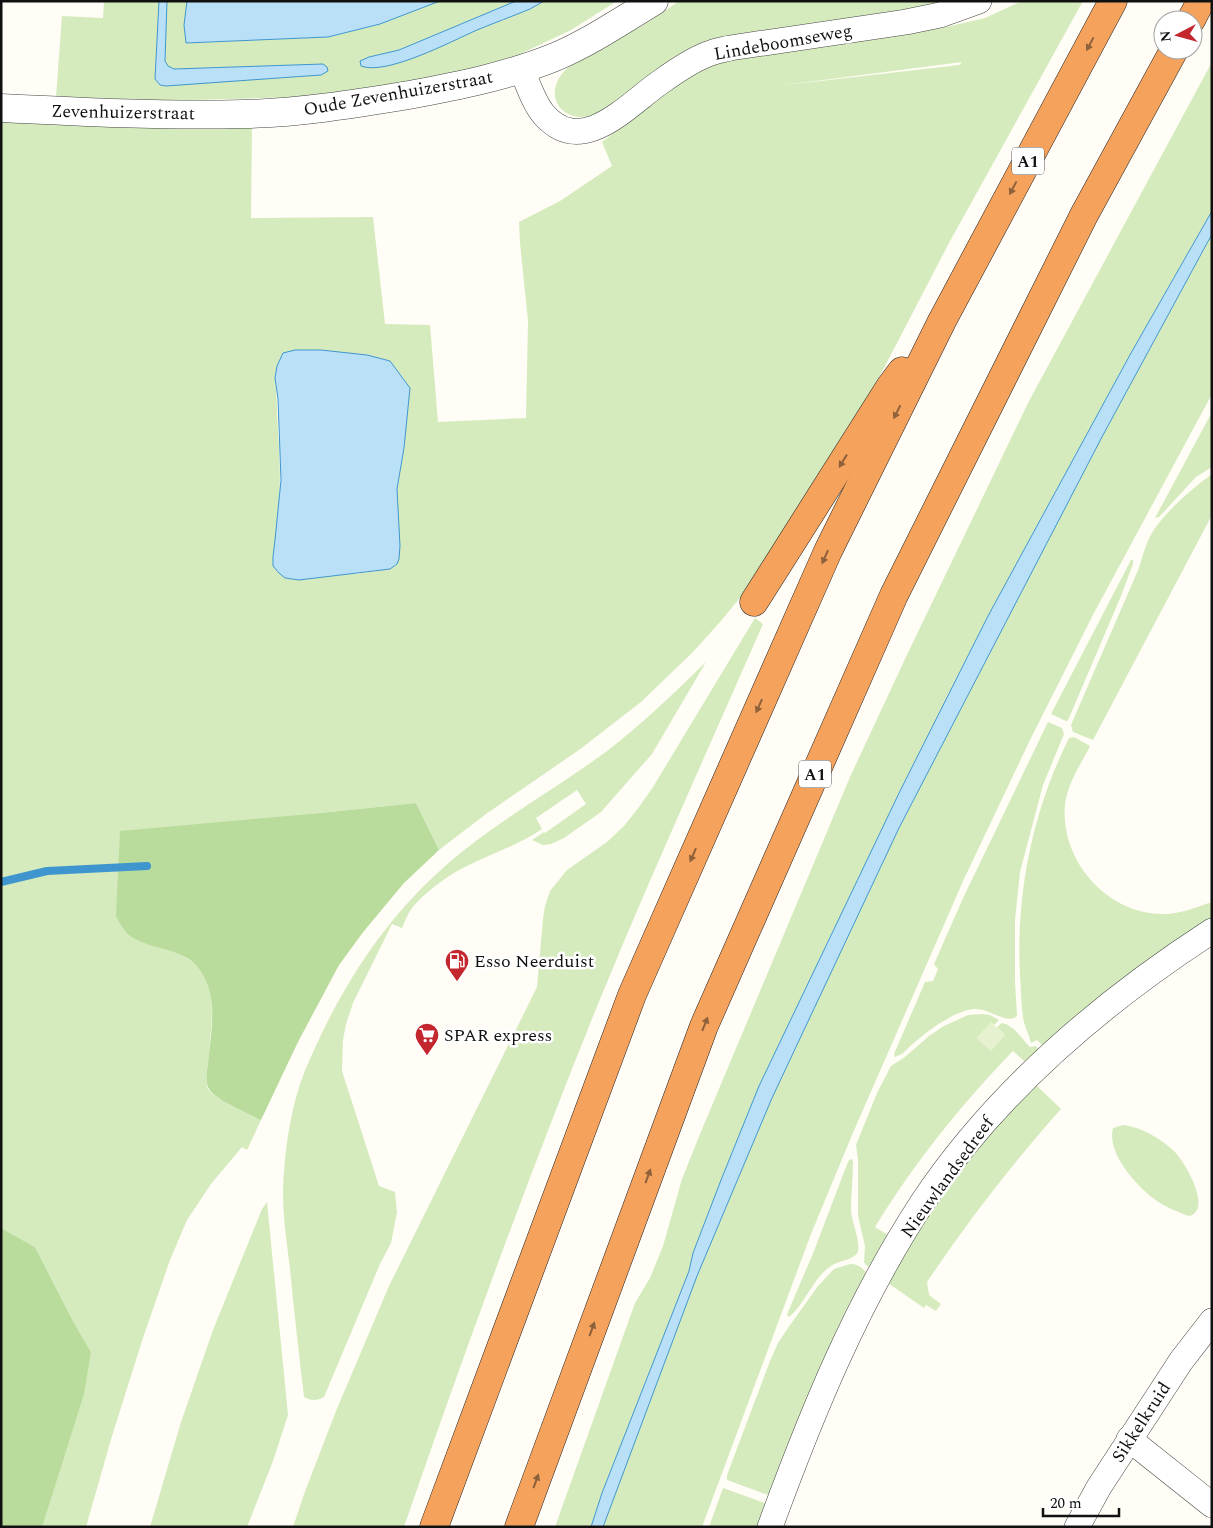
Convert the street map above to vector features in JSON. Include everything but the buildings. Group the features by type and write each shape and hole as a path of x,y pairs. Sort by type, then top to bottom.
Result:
{"highway":[{"name":"A1","path":"434,1527 632,995 828,551 942,321 1113,1"},
{"name":"A1","path":"519,1527 704,1026 894,595 1084,215 1169,60"},
{"name":"A1","path":"754,602 890,387 942,321"}],"street":[{"name":"Oude Zevenhuizerstraat","path":"244,114 296,111 377,100 494,77 554,57 588,41 654,1"},
{"name":"Lindeboomseweg","path":"522,68 540,110 547,118 567,131 577,132 590,130 603,124 662,81 707,54 730,48 906,22 940,15 979,1"},
{"name":"Zevenhuizerstraat","path":"1,108 146,114 244,114"},
{"name":"Nieuwlandsedreef","path":"770,1527 807,1429 840,1353 876,1280 923,1203 954,1160 981,1126 1012,1093 1083,1027 1176,954 1212,931"},
{"name":"Sikkelkruid","path":"1077,1527 1129,1440 1181,1361 1212,1322"},
{"path":"1129,1440 1212,1505"}],"green space":[{"path":"104,1 159,1 155,79 174,69 168,66 165,61 167,1 187,1 184,25 187,43 328,37 380,24 440,1 516,1 399,50 369,57 361,61 484,27 530,9 544,1 617,1 571,30 516,56 449,76 298,97 157,101 56,97 62,16 103,18"},
{"path":"679,1 944,1 920,10 738,35 595,115 580,117 565,112 560,108 555,96 555,89 561,75 567,68 586,55 640,27"},
{"path":"1022,1 1083,1 949,243 884,368 815,488 752,583 693,652 641,702 579,750 486,814 439,850 416,803 310,814 137,940 178,954 191,961 200,970 210,991 212,1004 207,1077 208,1089 224,1101 261,1120 247,1150 242,1147 211,1184 187,1220 170,1260 143,1338 86,1527 42,1527 91,1352 35,1247 1,1228 1,120 252,126 251,218 373,217 385,324 430,325 438,422 526,418 528,321 519,222 560,201 612,166 602,142 687,75 718,60 814,44 942,28 985,18","holes":["962,62 959,65 777,86","321,350 390,361 410,388 404,448 397,489 397,564 390,569 354,574 273,557 278,526 280,479 275,378"]},
{"path":"1212,62 1212,211 1131,353 988,616 900,791 759,1086 693,1253 689,1271 602,1493 591,1527 555,1527 635,1303 650,1278 663,1246 682,1179 850,777 1028,403"},
{"path":"1212,234 1212,394 1094,613 1031,738 964,879 852,1135 811,1234 702,1527 603,1527 697,1276 772,1098 899,828 1103,435"},
{"path":"1212,412 1212,467 1196,477 1159,517 1155,518"},
{"path":"1212,474 1212,515 1093,740 1073,732 1071,725 1139,568 1152,533 1174,506"},
{"path":"1131,560 1133,560 1133,564 1121,596 1069,718 1066,721 1051,714"},
{"path":"755,618 763,624 678,816 570,1073 497,1267 404,1527 293,1527 336,1411 389,1286 537,987 543,919 550,891 567,870 607,842 624,826 639,807"},
{"path":"706,662 652,754 601,812 564,838 551,844 543,845 532,840 586,804 577,790 536,818 542,829 524,840 476,861 452,874 428,892 415,905 402,928 392,924 353,1003 343,1040 342,1071 379,1186 395,1192 397,1212 391,1243 380,1264 324,1397 314,1400 304,1397 284,1221 283,1192 285,1164 290,1124 300,1084 310,1058 346,988 374,944 406,904 443,868 482,836 620,741"},
{"path":"1048,722 1062,728 1064,734 1043,785 1020,872 1015,920 1017,1016 1008,1019 980,1009 965,1011 935,1026 902,1054 895,1057 894,1054 925,982 933,981 938,969 934,964 964,896"},
{"path":"1074,737 1090,746 1068,789 1065,805 1066,826 1070,846 1079,864 1092,881 1107,895 1124,905 1143,912 1164,914 1188,910 1212,902 1212,920 1045,1048 1037,1040 1031,1043 1024,1020 1019,945 1021,914 1029,854 1036,824 1056,766 1069,738"},
{"path":"416,803 439,850 404,883 364,931 339,965 298,1042 261,1120 212,1093 208,1086 207,1073 212,1027 212,1003 206,980 200,970 185,957 146,944 129,935 116,916 120,831"},
{"path":"968,1015 990,1015 999,1020 994,1025 990,1022 1005,1035 997,1027 1002,1023 1014,1030 1030,1047 1036,1046 1040,1051 1026,1063 1013,1051 939,1135 875,1227 891,1237 871,1268 864,1262 865,1246 858,1216 858,1160 856,1145 877,1093 891,1066 905,1057 929,1036 944,1026"},
{"path":"991,1022 1005,1035 991,1051 976,1038"},
{"path":"1034,1083 1061,1109 974,1215 927,1282 929,1295 941,1304 936,1311 926,1305 924,1308 888,1283 922,1224 969,1157"},
{"path":"1123,1125 1151,1134 1174,1151 1185,1166 1195,1186 1198,1196 1196,1212 1189,1216 1165,1206 1149,1195 1133,1179 1119,1159 1112,1138 1113,1128"},
{"path":"852,1159 851,1210 858,1242 858,1252 853,1257 834,1264 824,1271 789,1317 787,1315 788,1312 846,1167 849,1160"},
{"path":"267,1202 288,1415 273,1461 247,1527 150,1527 181,1422 213,1330 262,1209"},
{"path":"1,1228 35,1247 91,1352 84,1394 42,1527 1,1527"},
{"path":"850,1264 862,1268 868,1274 774,1497 727,1480 727,1475 778,1343 818,1286 834,1269"},
{"path":"723,1488 770,1505 762,1527 709,1527"}],"water":[{"path":"159,1 167,1 165,61 168,66 174,69 323,64 327,67 328,71 321,75 160,85 155,79"},
{"path":"187,1 440,1 380,24 328,37 186,43 184,25"},
{"path":"516,1 544,1 530,9 419,56 386,66 372,68 361,66 360,61 369,57 399,50"},
{"path":"1212,211 1212,234 1103,435 899,828 772,1098 697,1276 603,1527 591,1527 602,1493 689,1271 693,1253 759,1086 900,791 988,616 1131,353"},
{"path":"295,350 321,350 367,355 390,361 410,388 404,448 397,489 399,559 397,564 390,569 299,580 285,578 273,566 281,480 278,399 275,378 277,366 283,353"}],"waterway":[{"path":"1,882 47,871 147,866"}],"place":[{"name":"Esso Neerduist","path":"457,982"},
{"name":"SPAR express","path":"427,1056"}]}
